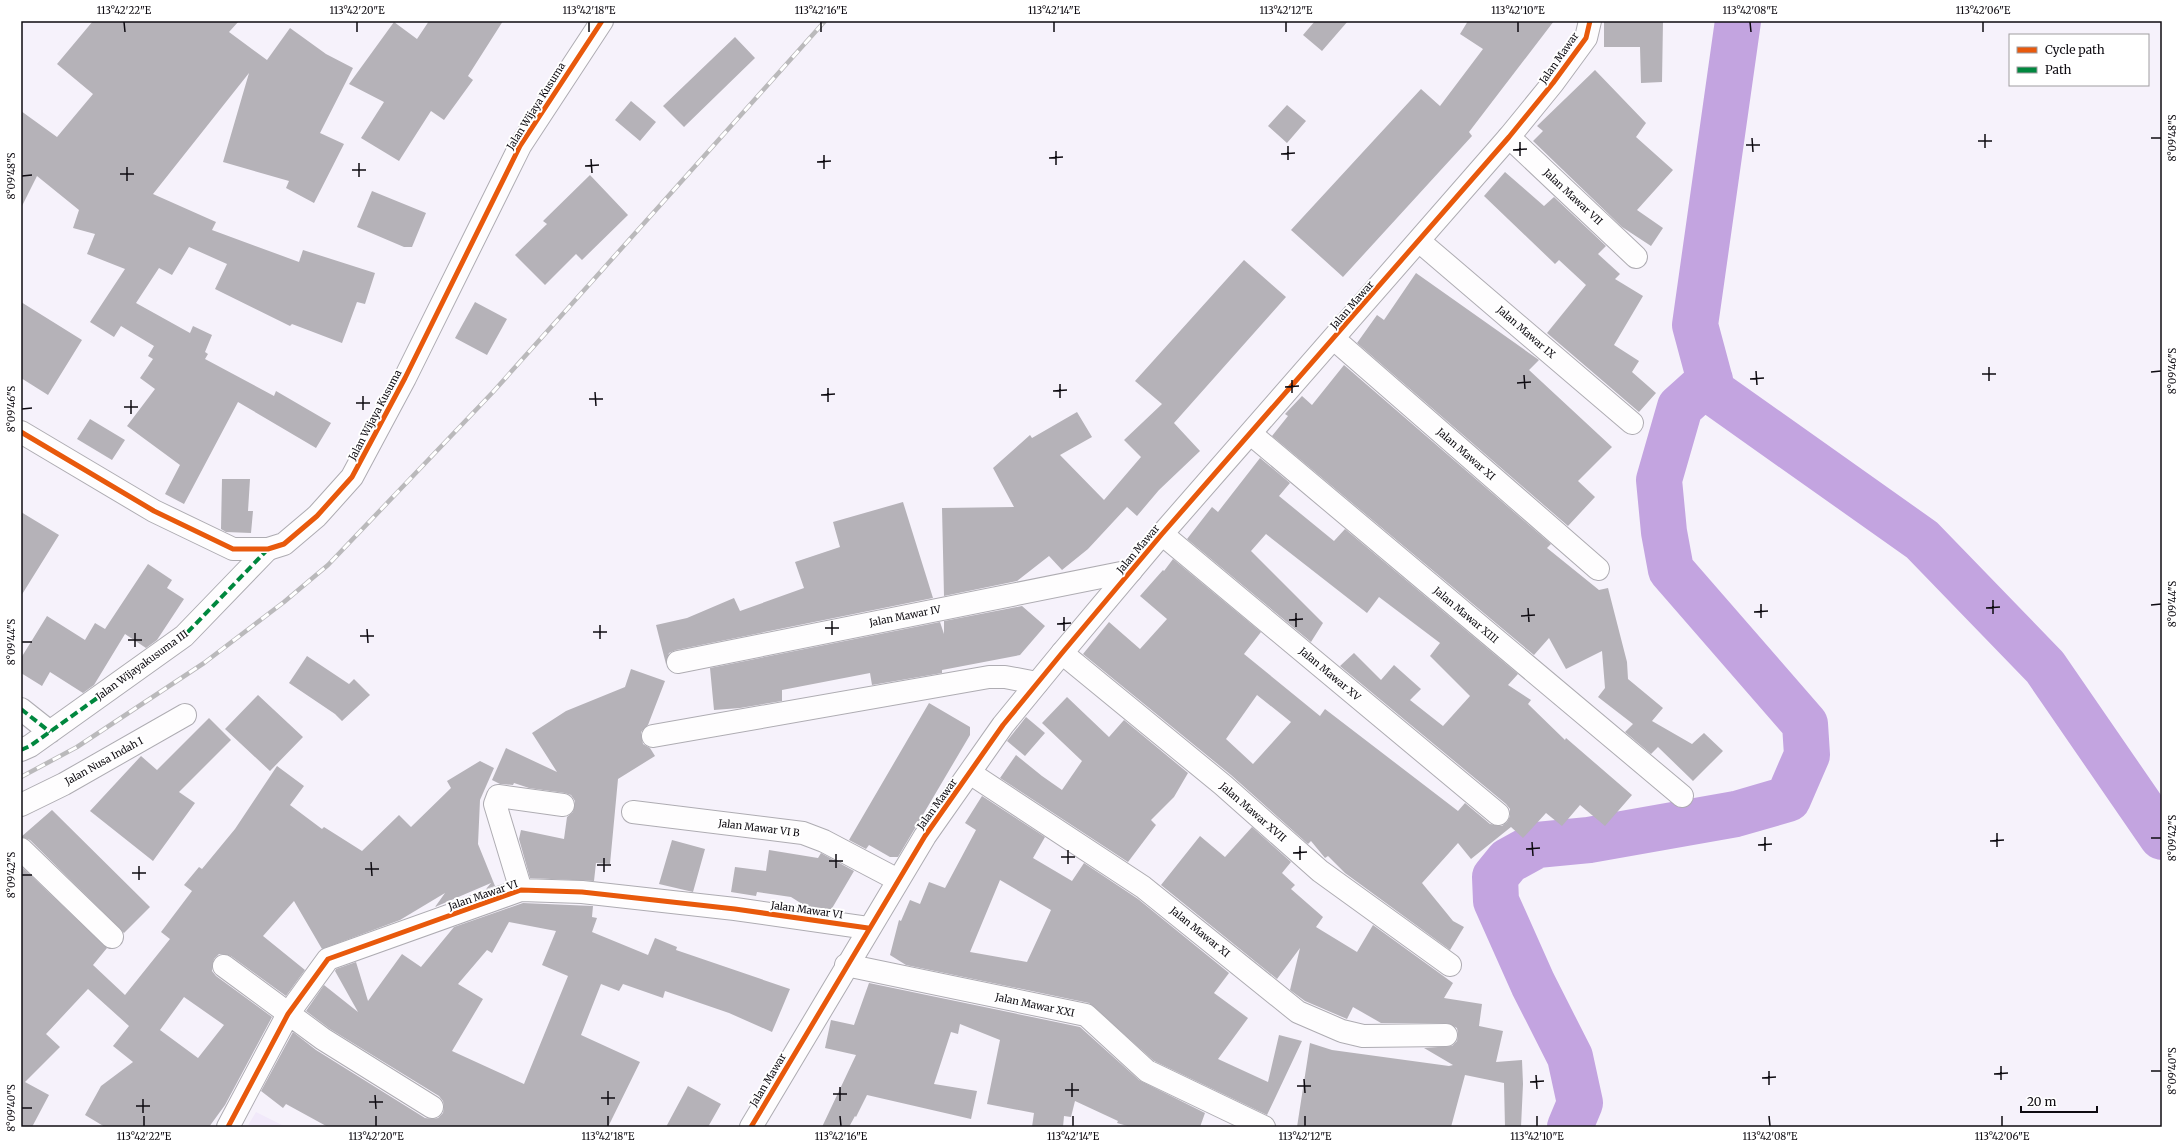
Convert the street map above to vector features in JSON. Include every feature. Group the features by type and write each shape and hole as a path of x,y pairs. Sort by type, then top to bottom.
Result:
{"street":[{"name":"Jalan Wijaya Kusuma","path":"21,432 154,511 233,549 268,549 284,544 317,516 352,478 405,378 520,146 602,21"},
{"name":"Jalan Mawar","path":"751,1127 868,928 925,836 1004,725 1037,683 1162,534 1509,137 1553,83 1586,38 1590,21"},
{"name":"Jalan Mawar VII","path":"1509,137 1636,258"},
{"name":"Jalan Mawar IX","path":"1419,241 1632,423"},
{"name":"Jalan Mawar XI","path":"1334,339 1598,569"},
{"name":"Jalan Mawar XIII","path":"1250,434 1682,796"},
{"name":"Jalan Mawar XV","path":"1162,534 1498,814"},
{"name":"Jalan Wijayakusuma III","path":"21,750 50,732 184,636 268,549"},
{"name":"Jalan Mawar IV","path":"678,662 1131,571"},
{"name":"Jalan Mawar XVII","path":"1062,653 1223,785 1320,871 1450,965"},
{"path":"653,736 989,677 1005,677 1037,683"},
{"path":"21,709 50,732"},
{"name":"Jalan Nusa Indah I","path":"21,805 64,784 185,715"},
{"name":"Jalan Mawar XI","path":"970,773 1143,887 1298,1012 1342,1031 1363,1036 1446,1035"},
{"path":"520,890 495,804 496,799 498,796 563,805"},
{"name":"Jalan Mawar VI B","path":"633,812 803,833 824,841 898,880"},
{"path":"21,849 112,937"},
{"name":"Jalan Mawar VI","path":"228,1127 288,1014 328,959 520,890 582,892 620,896 735,909 868,928"},
{"name":"Jalan Mawar XXI","path":"846,965 1086,1015 1147,1071 1264,1127"},
{"path":"224,966 323,1039 432,1107"}],"shaded area":[{"path":"256,1112 286,1127 247,1127"}],"building":[{"path":"93,21 239,21 229,32 267,60 290,28 326,54 353,68 320,133 344,144 314,203 286,188 289,181 223,162 249,73 153,194 216,222 212,230 299,262 303,250 375,273 365,304 357,302 342,343 292,324 290,326 215,289 227,264 189,247 172,275 159,268 136,303 190,333 193,326 212,335 205,352 208,354 205,359 274,396 276,391 331,423 316,448 238,402 184,504 165,494 180,465 127,426 155,389 140,378 153,359 148,356 154,346 121,326 114,337 90,322 125,269 87,254 95,234 73,228 79,210 37,176 21,208 21,111 57,137 93,94 57,64"},
{"path":"429,21 503,21 468,76 473,80 444,120 431,111 399,161 361,138 384,102 349,84 394,22 417,39"},
{"path":"1315,21 1348,21 1322,51 1303,35"},
{"path":"1468,21 1554,21 1469,132 1472,136 1343,277 1291,230 1421,89 1440,106 1483,49 1460,34"},
{"path":"1604,21 1663,21 1662,82 1641,83 1640,47 1604,47"},
{"path":"735,37 755,58 684,127 663,106"},
{"path":"1595,70 1646,123 1636,137 1673,170 1637,210 1663,228 1651,246 1622,227 1533,141 1543,131 1537,126"},
{"path":"631,101 656,122 640,141 615,120"},
{"path":"1287,105 1306,121 1287,143 1268,126"},
{"path":"1505,172 1544,206 1554,197 1606,246 1598,254 1620,274 1615,279 1643,296 1614,345 1639,361 1632,372 1656,393 1639,412 1547,333 1586,285 1559,260 1555,264 1484,196"},
{"path":"590,175 628,215 582,260 576,254 545,285 515,255 547,224 543,221"},
{"path":"372,191 426,213 412,247 404,247 357,227"},
{"path":"1244,260 1286,297 1174,423 1200,451 1159,490 1137,516 1127,507 1088,549 1062,570 1049,556 1017,581 944,596 942,508 1014,507 993,468 1030,435 1032,438 1077,412 1092,437 1060,455 1104,500 1141,457 1124,440 1162,404 1135,381"},
{"path":"1416,273 1539,360 1529,370 1612,447 1578,481 1595,497 1568,526 1357,343 1377,315 1384,320"},
{"path":"21,302 82,340 48,395 21,378"},
{"path":"475,302 507,319 487,355 455,338"},
{"path":"1344,365 1551,544 1547,548 1599,590 1608,588 1627,662 1628,679 1663,708 1652,721 1692,744 1704,733 1723,751 1693,781 1658,747 1651,754 1625,732 1633,724 1598,697 1605,688 1602,651 1566,669 1549,638 1534,655 1272,436 1288,416 1285,414 1302,396 1312,405"},
{"path":"90,419 125,440 112,460 77,439"},
{"path":"1260,458 1290,483 1279,496 1334,541 1345,529 1518,674 1508,685 1531,700 1528,704 1565,740 1566,738 1632,795 1605,826 1580,805 1562,826 1546,813 1523,838 1511,827 1471,859 1458,843 1422,883 1453,921 1464,927 1450,950 1345,873 1328,856 1325,858 1311,841 1308,844 1231,775 1083,654 1109,622 1140,649 1167,619 1140,596 1163,570 1164,571 1173,559 1261,632 1244,654 1320,716 1325,709 1458,811 1465,803 1490,824 1502,826 1507,822 1510,816 1510,809 1506,804 1340,666 1354,653 1381,680 1394,665 1421,689 1410,700 1443,726 1470,696 1430,656 1440,643 1379,597 1367,613 1266,534 1251,551 1323,623 1311,642 1187,539 1212,507 1218,512","holes":["1257,695 1291,722 1253,764 1226,739"]},
{"path":"222,479 250,479 248,511 253,511 251,533 226,532 221,529"},
{"path":"903,502 933,598 676,650 669,653 666,664 656,625 687,618 734,598 740,611 804,588 795,562 840,547 833,522"},
{"path":"21,512 59,535 21,596"},
{"path":"148,564 172,580 167,588 184,599 157,640 146,648 125,634 94,685 83,693 50,672 42,686 21,673 21,658 47,616 85,640 95,623 105,629"},
{"path":"1022,606 1045,626 1020,655 942,670 942,673 872,685 870,673 782,690 782,701 740,708 714,710 710,668 940,622 944,634 944,621"},
{"path":"307,656 349,684 354,679 370,695 342,721 335,714 289,683"},
{"path":"631,669 665,681 648,725 641,732 643,744 650,748 655,756 618,779 610,864 596,863 594,881 530,878 519,839 521,830 564,839 567,817 573,812 575,801 571,795 565,793 529,788 514,783 513,785 500,784 492,780 506,748 557,772 532,733 566,711 625,687"},
{"path":"258,695 303,737 270,771 225,729"},
{"path":"1067,697 1109,737 1124,720 1188,773 1174,797 1151,820 1156,825 1128,862 1000,778 1016,755 1062,790 1082,761 1042,723"},
{"path":"929,703 970,727 970,735 898,857 890,857 869,845 866,849 849,840"},
{"path":"1026,717 1045,733 1025,756 1007,741"},
{"path":"209,718 231,740 179,792 195,803 153,861 90,811 141,756 157,770"},
{"path":"480,761 494,768 480,800 478,844 495,886 486,889 491,883 435,907 445,893 400,920 322,949 294,901 263,936 305,970 286,996 231,956 219,954 214,959 212,971 216,976 272,1017 225,1105 209,1127 105,1127 85,1115 101,1086 133,1062 113,1046 129,1026 88,989 46,1034 60,1047 25,1082 49,1095 32,1127 21,1127 21,866 107,948 93,965 125,995 170,939 161,932 192,891 184,885 199,867 202,869 235,829 277,766 304,786 290,805 322,829 324,827 362,851 399,815 411,827 451,788 447,781","holes":["184,997 224,1025 198,1058 160,1030"]},
{"path":"982,796 1045,837 1033,858 1072,881 1084,863 1138,899 1229,973 1214,993 1248,1018 1218,1059 1268,1082 1279,1035 1302,1041 1267,1115 1154,1061 1089,1003 906,965 890,955 899,920 901,921 910,900 920,904 929,882 945,888 976,830 965,823","holes":["1000,880 1051,910 1027,962 970,952"]},
{"path":"52,810 150,907 124,933 30,840 21,837"},
{"path":"1252,827 1291,862 1282,873 1295,885 1291,889 1323,917 1316,927 1357,952 1373,925 1453,983 1444,998 1482,1004 1479,1026 1503,1031 1496,1062 1522,1060 1523,1084 1521,1127 1505,1127 1504,1083 1465,1075 1451,1127 1297,1127 1310,1043 1332,1050 1449,1066 1453,1065 1424,1048 1452,1046 1457,1041 1458,1034 1457,1028 1446,1023 1381,1023 1353,1007 1347,1019 1305,1001 1290,990 1300,948 1277,979 1161,885 1200,836 1225,857"},
{"path":"672,840 705,849 693,892 659,884"},
{"path":"769,850 818,858 821,853 854,871 831,910 807,907 791,897 757,892 756,896 731,892 735,867 766,871"},
{"path":"523,903 593,906 592,917 597,918 592,932 648,955 655,938 677,947 676,950 790,989 772,1032 729,1013 665,991 663,998 623,984 619,991 601,984 581,1035 640,1062 608,1127 328,1127 286,1104 283,1108 261,1091 293,1032 316,1050 425,1118 438,1118 443,1113 444,1107 443,1101 439,1096 330,1029 306,1011 324,985 358,1012 335,971 336,969 356,962 368,1001 402,954 421,967 454,927","holes":["509,922 556,931 542,965 568,976 524,1084 452,1051 483,999 458,984 487,950 492,953"]},
{"path":"869,983 1080,1027 1139,1080 1205,1113 1200,1127 1131,1127 1117,1123 1118,1121 1075,1101 1071,1117 1064,1116 1063,1127 1032,1127 1034,1113 987,1104 1000,1040 960,1024 958,1034 951,1032 934,1084 977,1091 971,1119 867,1095 849,1127 822,1127 856,1055 825,1048 831,1020 854,1025"},
{"path":"688,1086 721,1104 708,1127 666,1127"}],"waterway":[{"path":"1738,21 1695,325 1713,392 1922,540 2045,667 2162,837"},
{"path":"1570,1127 1580,1103 1570,1057 1533,984 1496,901 1495,877 1508,861 1537,845 1589,840 1736,814 1788,799 1807,755 1805,724 1671,570 1664,532 1659,480 1680,407 1710,380"}],"railway":[{"path":"21,777 77,747 204,663 284,602 328,565 493,392 825,21"}],"marked path":[{"path":"21,750 30,746 184,636 268,549"},
{"path":"21,709 50,732"}],"cycle path":[{"path":"21,432 154,511 233,549 268,549 284,544 317,516 352,477 405,378 520,146 602,21"},
{"path":"751,1127 925,836 1003,725 1162,534 1509,137 1553,83 1586,38 1590,21"},
{"path":"228,1127 288,1014 328,959 521,890 582,892 735,909 868,928"}]}
